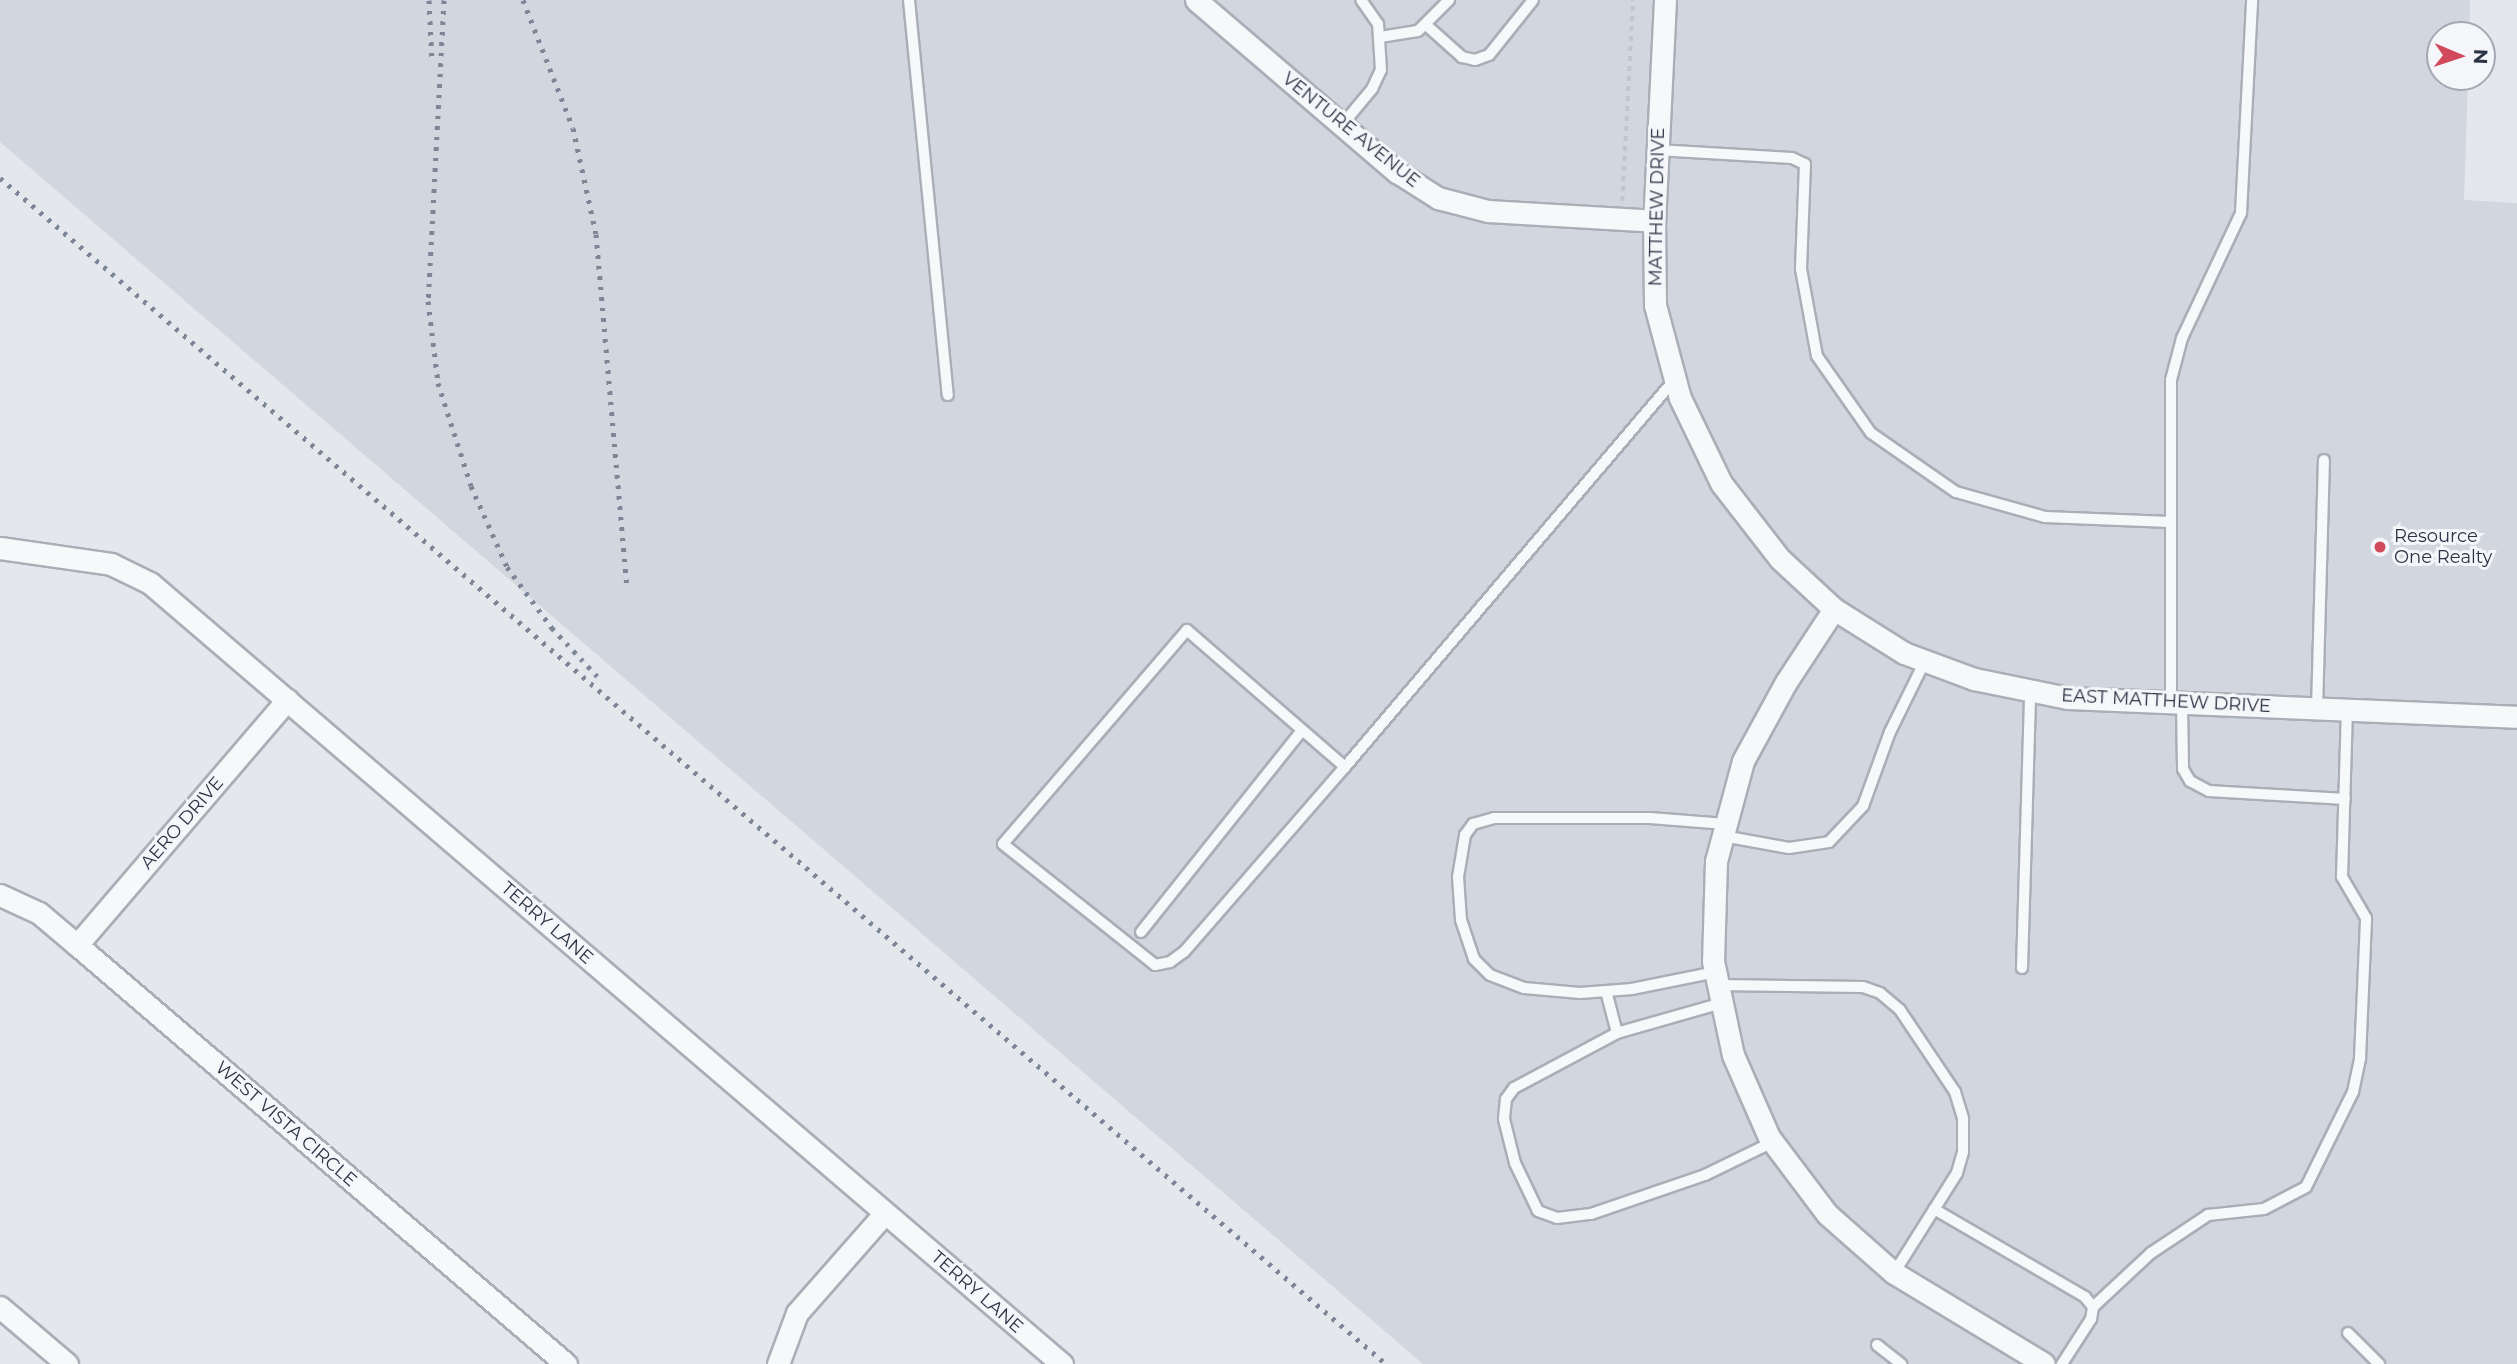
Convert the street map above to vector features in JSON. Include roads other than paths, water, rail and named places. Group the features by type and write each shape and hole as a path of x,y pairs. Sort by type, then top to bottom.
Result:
{"street":[{"name":"VENTURE AVENUE","path":"1196,0 1397,172 1438,198 1488,211 1654,221"},
{"name":"MATTHEW DRIVE","path":"1665,0 1654,221 1655,305 1675,379 1721,483 1780,559 1834,609"},
{"name":"TERRY LANE","path":"0,548 111,564 150,583 1062,1364"},
{"name":"EAST MATTHEW DRIVE","path":"1834,609 1904,653 1973,679 2067,698 2517,717"},
{"path":"1834,609 1786,682 1743,761 1716,862 1719,987 1733,1055 1773,1142 1827,1214 1894,1273 2044,1364"},
{"name":"AERO DRIVE","path":"77,945 287,700"},
{"name":"WEST VISTA CIRCLE","path":"0,895 38,913 77,945 566,1364"},
{"path":"778,1364 797,1313 885,1213"},
{"path":"2,1311 67,1364"}],"lane":[{"path":"909,0 948,395"},
{"path":"1342,125 1372,89 1381,70 1380,37 1361,0"},
{"path":"1380,37 1418,31 1449,0"},
{"path":"1425,24 1462,57 1475,60 1489,55 1533,0"},
{"path":"2252,0 2241,213 2182,338 2171,380 2170,522 2176,703 2183,769 2190,781 2209,791 2345,799"},
{"path":"1657,150 1792,158 1805,164 1801,269 1817,356 1871,433 1956,492 2045,517 2170,522"},
{"path":"1345,767 1187,630 1003,844 1155,965 1170,962 1184,952 1345,767 1675,379"},
{"path":"2317,709 2324,460"},
{"path":"1894,1273 1957,1173 1963,1152 1963,1119 1955,1092 1900,1010 1881,993 1863,987 1719,987 1606,991 1524,988 1490,975 1474,959 1461,920 1458,877 1465,835 1473,824 1524,815 1725,830 1789,848 1829,842 1863,807 1890,732 1925,661"},
{"path":"2022,968 2030,691"},
{"path":"2062,1364 2091,1319 2093,1307 2151,1253 2208,1215 2264,1209 2306,1187 2353,1092 2360,1058 2366,918 2342,877 2347,710"},
{"path":"1141,932 1302,730"},
{"path":"1719,987 1618,1033 1514,1088 1506,1100 1504,1119 1515,1163 1538,1211 1557,1218 1591,1214 1704,1175 1773,1142"},
{"path":"1606,991 1618,1033"},
{"path":"1934,1209 2085,1297 2093,1307"},
{"path":"2348,1333 2379,1364"},
{"path":"1877,1345 1901,1364"}],"railway":[{"path":"429,0 432,62"},
{"path":"444,0 428,301 438,383 471,486 507,567 552,628 598,677"},
{"path":"523,0 573,128 596,234 627,588"},
{"path":"0,178 1386,1364"}],"place":[{"name":"Resource One Realty","path":"2380,547"}]}
